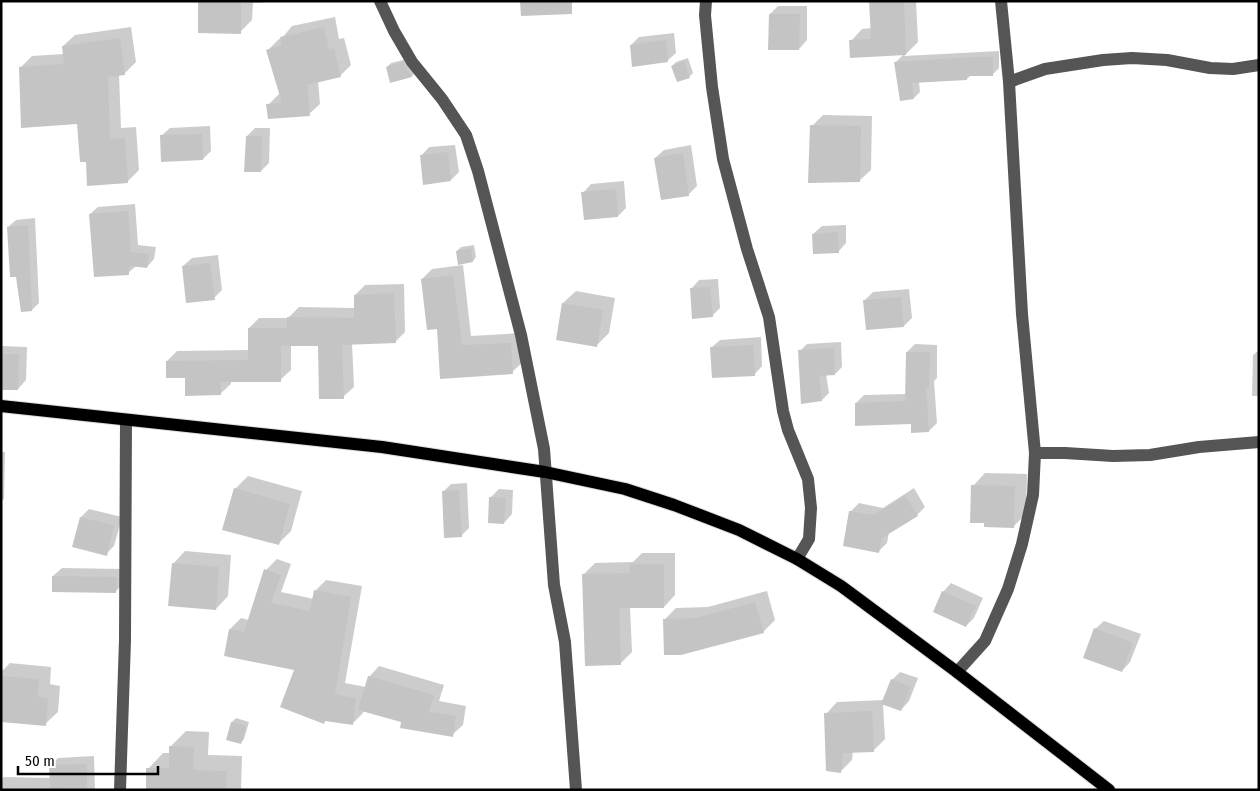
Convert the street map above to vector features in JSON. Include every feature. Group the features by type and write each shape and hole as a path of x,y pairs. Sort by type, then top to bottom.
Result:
{"main road":[{"path":"1,406 382,447 545,472 625,489 674,504 739,530 796,559 841,586 957,672 1109,790"}],"street":[{"path":"380,1 394,32 412,62 442,99 466,135 478,171 521,335 540,431 545,472 554,585 565,642 576,790"},
{"path":"706,1 705,15 712,87 723,159 747,249 768,317 782,411 808,479 811,508 810,539 796,559"},
{"path":"957,672 985,641 1008,589 1022,544 1033,496 1035,452 1022,314 1009,82 1001,1"},
{"path":"1009,82 1046,69 1103,60 1132,58 1167,60 1210,68 1233,69 1259,65"},
{"path":"120,790 125,640 126,420"},
{"path":"1035,452 1112,456 1150,455 1199,447 1259,442"}],"building":[{"path":"198,1 241,1 241,34 198,33"},
{"path":"520,1 572,1 572,14 521,16"},
{"path":"869,1 904,1 906,55 850,58 849,40 871,39"},
{"path":"769,14 800,14 799,50 768,50"},
{"path":"324,27 329,50 334,48 341,77 307,85 310,116 268,119 266,104 282,103 266,50 282,45 280,37"},
{"path":"120,38 125,75 108,77 110,139 125,138 128,183 87,186 86,162 80,162 77,124 21,128 19,67 64,64 62,46"},
{"path":"666,40 668,62 632,67 630,45"},
{"path":"993,57 993,76 967,76 967,80 912,83 914,99 900,101 894,62"},
{"path":"684,61 690,78 677,82 671,66"},
{"path":"403,62 412,77 390,83 386,67"},
{"path":"810,125 861,126 860,182 808,183"},
{"path":"202,134 203,160 161,162 160,135"},
{"path":"246,136 262,136 261,172 244,172"},
{"path":"448,152 451,181 423,185 420,155"},
{"path":"683,153 689,196 661,200 654,158"},
{"path":"616,189 618,217 584,220 581,192"},
{"path":"128,211 131,252 149,254 147,268 129,266 129,275 94,277 89,214"},
{"path":"28,225 32,311 21,312 16,277 10,277 7,227"},
{"path":"838,232 839,253 813,254 812,234"},
{"path":"471,248 473,262 458,265 456,251"},
{"path":"210,263 215,300 186,303 182,266"},
{"path":"453,275 462,345 511,343 513,374 440,379 437,329 427,330 421,279"},
{"path":"710,287 713,317 692,319 690,288"},
{"path":"394,293 396,343 342,345 344,399 319,399 318,346 281,346 281,382 221,382 221,395 185,396 185,378 166,378 166,361 248,360 248,328 287,328 287,317 354,318 354,295"},
{"path":"901,297 904,327 866,330 863,300"},
{"path":"562,303 603,310 597,347 556,340"},
{"path":"753,345 755,376 712,378 710,347"},
{"path":"834,348 835,375 819,376 822,401 801,404 798,350"},
{"path":"906,352 930,352 929,387 926,387 929,432 911,433 911,424 855,426 855,403 905,401"},
{"path":"1,354 19,354 18,390 1,390"},
{"path":"971,485 1015,486 1014,528 984,527 984,523 970,523"},
{"path":"234,488 290,504 279,545 222,530"},
{"path":"459,490 462,537 444,538 442,491"},
{"path":"905,496 918,516 882,538 879,553 843,546 849,511 873,515"},
{"path":"489,497 506,498 504,524 488,523"},
{"path":"80,517 114,525 107,556 72,547"},
{"path":"172,563 219,567 216,610 168,606"},
{"path":"630,564 664,564 664,608 619,608 621,665 585,666 582,574 630,573"},
{"path":"264,569 281,575 271,603 310,611 314,590 351,597 335,694 356,698 353,725 325,721 324,724 280,707 294,670 224,656 229,629 244,632"},
{"path":"52,576 117,577 116,593 52,592"},
{"path":"942,591 976,606 966,627 933,612"},
{"path":"755,602 764,633 681,655 664,655 663,619 696,618"},
{"path":"1094,628 1133,643 1122,672 1083,658"},
{"path":"1,676 39,679 38,697 48,698 46,726 1,722"},
{"path":"368,676 434,695 429,712 456,716 453,737 400,728 401,722 358,710"},
{"path":"891,679 911,687 901,711 881,704"},
{"path":"872,711 874,752 843,753 841,773 826,771 824,713"},
{"path":"231,722 246,726 241,744 226,740"},
{"path":"169,746 194,747 193,770 227,771 226,790 146,790 146,768 169,768"},
{"path":"87,764 87,788 50,789 49,765"}]}
